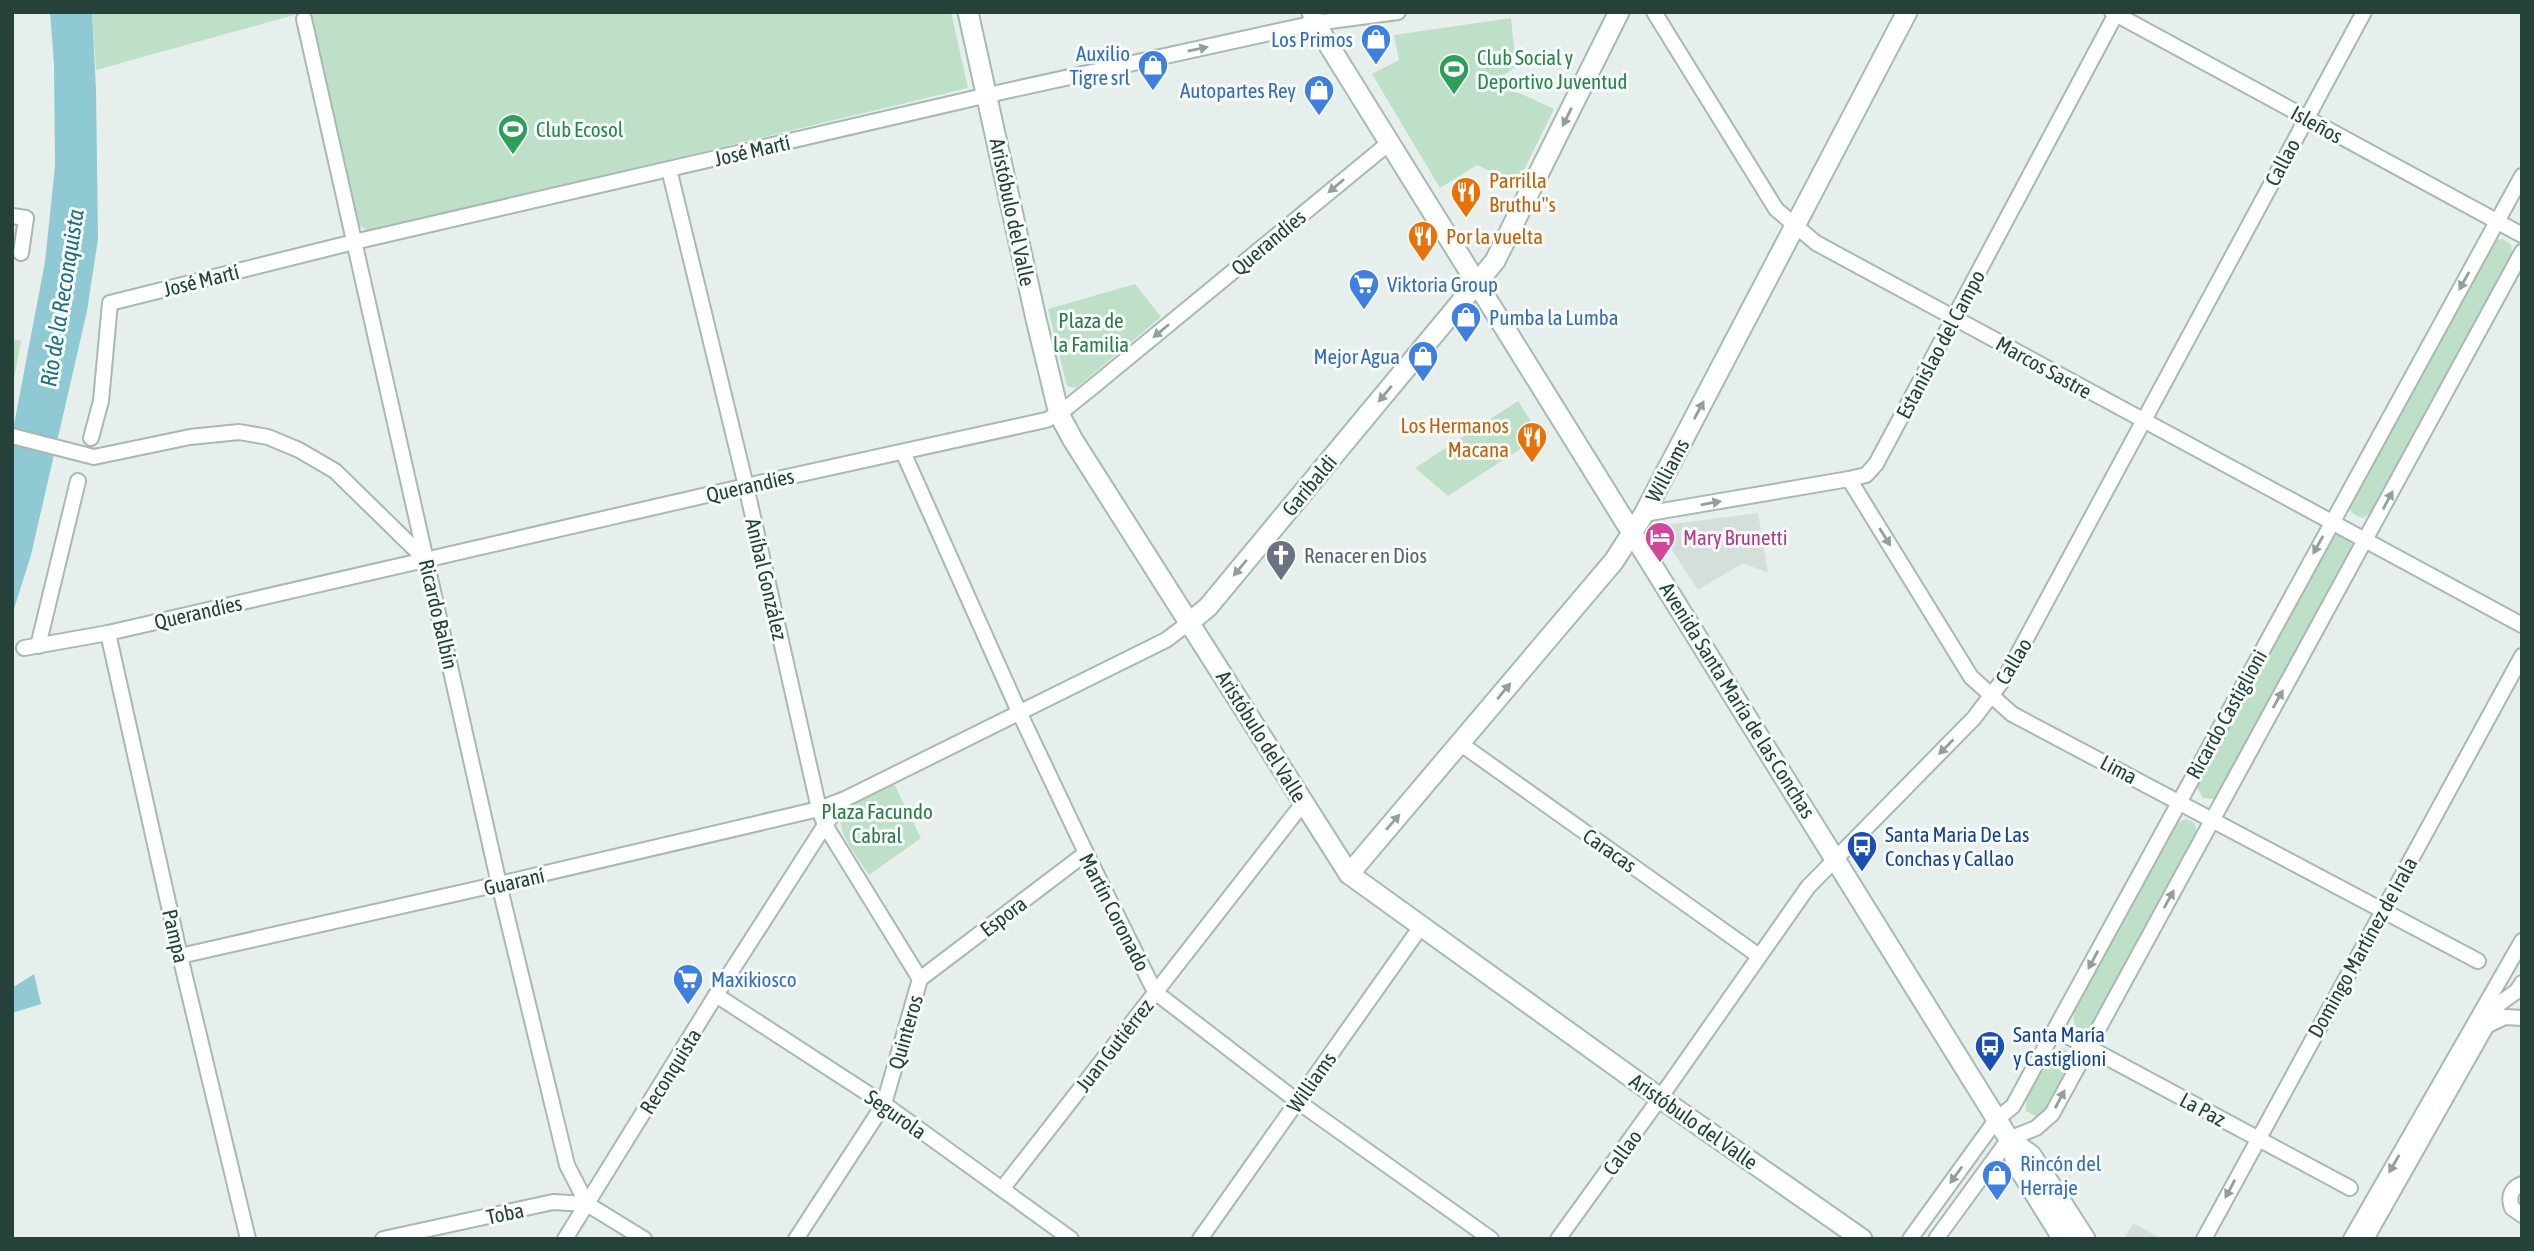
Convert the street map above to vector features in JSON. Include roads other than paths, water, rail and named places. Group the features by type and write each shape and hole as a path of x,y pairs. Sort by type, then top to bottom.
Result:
{"street":[{"name":"Aristóbulo del Valle","path":"968,12 1035,319 1059,414 1349,874 1861,1239"},
{"name":"José Martí","path":"91,438 101,401 110,303 354,242 1314,18 1398,12"},
{"name":"Garibaldi","path":"845,799 1166,640 1208,607 1495,261 1619,12"},
{"name":"Marcos Sastre","path":"1654,12 1776,209 1816,243 2522,625"},
{"name":"Williams","path":"1349,874 1614,561 1644,514 1907,12"},
{"name":"Callao","path":"1558,1239 1808,887 1974,718 2006,677 2364,12"},
{"name":"Isleños","path":"2115,13 2522,235"},
{"name":"Estanislao del Campo","path":"1644,514 1849,479 1866,474 1877,464 2115,13"},
{"name":"Avenida Santa María de las Conchas","path":"1314,18 1476,285 1633,531 2009,1139 2017,1165 2063,1239"},
{"name":"Ricardo Balbín","path":"304,19 499,884 567,1165 587,1204"},
{"name":"Querandíes","path":"78,481 31,647 108,633 1046,420 1059,414 1389,143"},
{"name":"Aníbal González","path":"669,169 746,486 819,809 825,825"},
{"name":"Ricardo Castiglioni","path":"1910,1239 1996,1120 2013,1106 2522,176"},
{"path":"12,216 26,218 21,253"},
{"name":"Ricardo Castiglioni","path":"1936,1239 2009,1139 2036,1128 2052,1114 2522,252"},
{"path":"12,436 94,457 190,437 239,432 268,437 299,450 335,471 427,561"},
{"name":"Martín Coronado","path":"903,452 1020,714 1155,992 1297,1101 1491,1239"},
{"name":"Lima","path":"1849,479 1971,677 2012,714 2478,961"},
{"name":"Pampa","path":"108,633 180,956 248,1239"},
{"name":"Domingo Martínez de Irala","path":"2204,1239 2522,656"},
{"name":"Caracas","path":"1461,744 1759,956"},
{"name":"Guaraní","path":"180,956 819,809 845,799"},
{"name":"Reconquista","path":"565,1239 716,995 825,825 845,799"},
{"name":"Juan Gutiérrez","path":"1002,1189 1304,802"},
{"name":"Quinteros","path":"796,1239 884,1104 920,979 825,825"},
{"name":"Espora","path":"920,979 1086,853"},
{"name":"Williams","path":"1200,1239 1422,925"},
{"path":"2351,1239 2494,1001 2522,941"},
{"path":"2366,1239 2486,1026 2494,1001 2519,987"},
{"path":"2486,1026 2505,1017 2522,1017 2518,1008 2519,987"},
{"name":"Segurola","path":"716,995 884,1104 1071,1239"},
{"name":"La Paz","path":"2056,1030 2350,1188"},
{"name":"Avenida Santa María de las Conchas","path":"2009,1139 2031,1155 2085,1239"},
{"path":"2522,1184 2515,1188 2510,1197 2512,1208 2522,1215"},
{"name":"Toba","path":"383,1239 554,1202 587,1204"},
{"path":"587,1204 644,1239"}],"water":[{"name":"Río de la Reconquista","path":"50,12 92,12 98,239 87,311 31,555 12,615 12,435 45,262 55,166 54,64"},
{"path":"34,974 41,1004 12,1013 12,988"}],"place":[{"name":"Los Primos","path":"1376,66"},
{"name":"Auxilio Tigre srl","path":"1153,92"},
{"name":"Club Social y Deportivo Juventud","path":"1454,96"},
{"name":"Autopartes Rey","path":"1319,117"},
{"name":"Club Ecosol","path":"513,156"},
{"name":"Parrilla Bruthu\"s","path":"1466,219"},
{"name":"Por la vuelta","path":"1423,263"},
{"name":"Viktoria Group","path":"1364,311"},
{"name":"Pumba la Lumba","path":"1466,344"},
{"name":"Mejor Agua","path":"1423,383"},
{"name":"Los Hermanos Macana","path":"1532,464"},
{"name":"Mary Brunetti","path":"1660,564"},
{"name":"Renacer en Dios","path":"1281,582"},
{"name":"Santa Maria De Las Conchas y Callao","path":"1862,873"},
{"name":"Maxikiosco","path":"688,1006"},
{"name":"Santa María y Castiglioni","path":"1990,1073"},
{"name":"Rincón del Herraje","path":"1997,1202"}],"park label":[{"name":"Plaza de la Familia","path":"1091,332"},
{"name":"Plaza Facundo Cabral","path":"877,823"}]}
